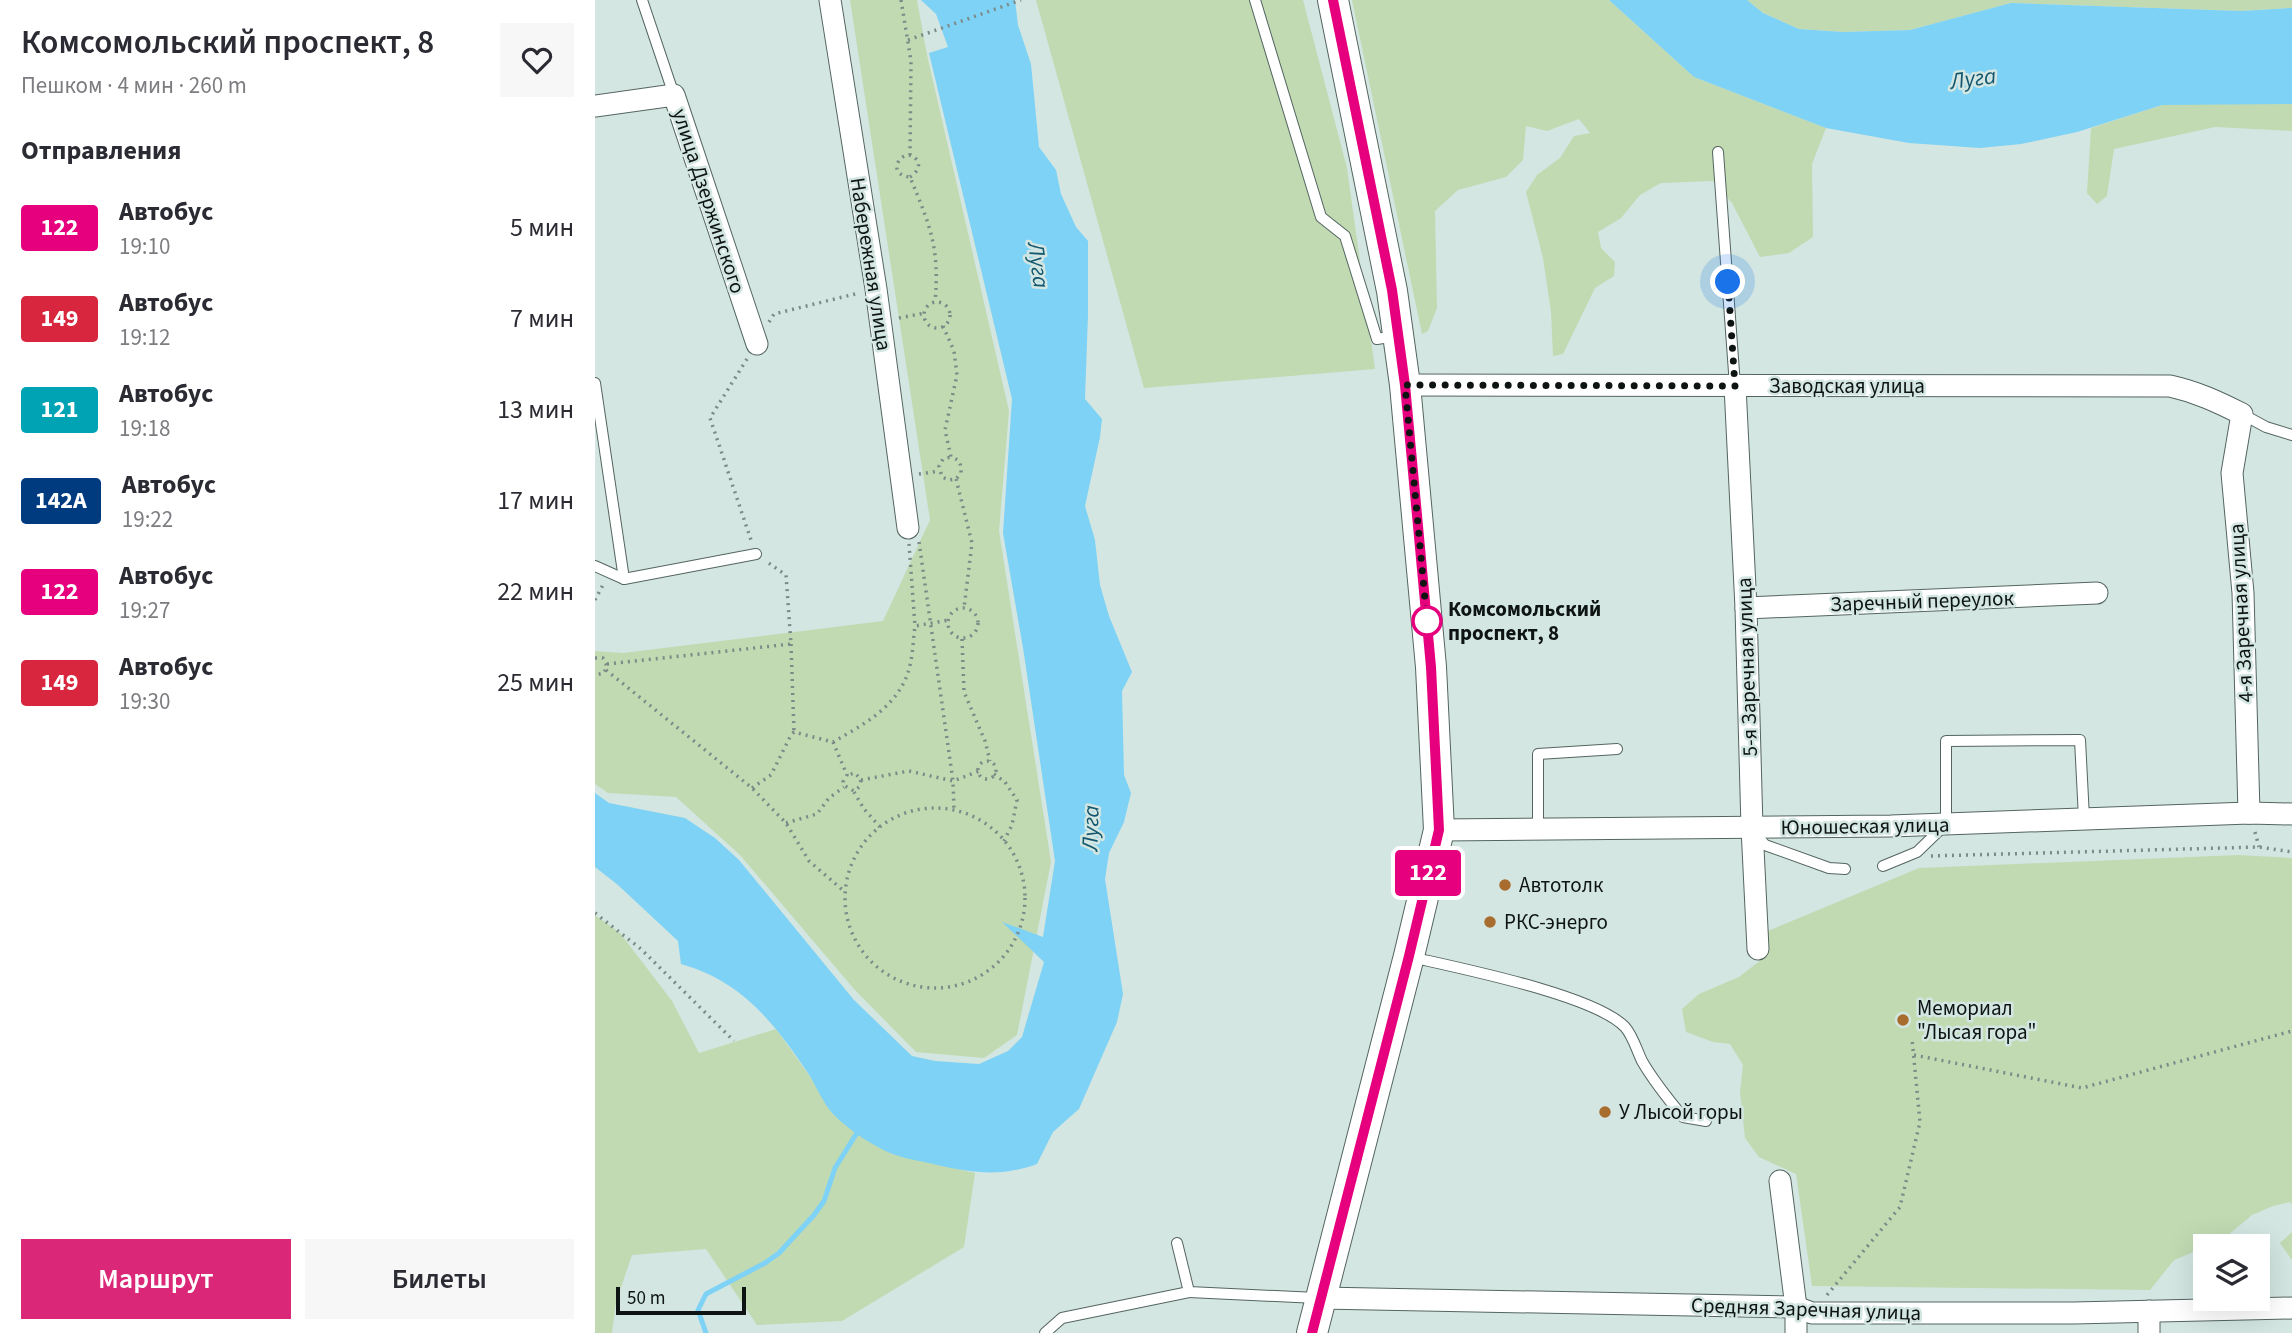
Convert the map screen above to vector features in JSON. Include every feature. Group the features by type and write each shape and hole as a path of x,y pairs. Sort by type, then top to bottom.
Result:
{"main road":[{"path":"1312,1333 1439,830 1431,667 1405,385 1392,290 1333,0"}],"street":[{"name":"Набережная улица","path":"830,0 876,289 908,528"},
{"name":"улица Дзержинского","path":"595,106 674,94 757,344"},
{"name":"Заводская улица","path":"1405,385 2170,386 2195,391 2242,414"},
{"name":"5-я Заречная улица","path":"1735,386 1758,949"},
{"name":"4-я Заречная улица","path":"2242,414 2232,473 2243,593 2249,813"},
{"name":"Заречный переулок","path":"1746,608 2098,593"},
{"name":"Юношеская улица","path":"1439,830 1752,828 2249,813 2292,814"},
{"path":"1780,1181 1804,1310 1795,1333"},
{"name":"Средняя Заречная улица","path":"1321,1298 1804,1310 2149,1311 2292,1308"},
{"path":"2149,1311 2149,1333"}],"lane":[{"path":"642,0 674,94"},
{"path":"1255,0 1321,217 1345,236 1377,339 1398,336"},
{"path":"1718,152 1735,386"},
{"path":"595,383 624,579"},
{"path":"2242,414 2266,427 2292,435"},
{"path":"595,566 624,579 756,554"},
{"path":"1883,866 1917,852 1946,824 1945,741 2080,740 2084,818"},
{"path":"1538,830 1538,754 1617,750"},
{"path":"1752,828 1765,845 1829,868 1845,869"},
{"path":"1409,956 1588,1005 1626,1028 1661,1092 1683,1117 1706,1121"},
{"path":"1177,1243 1189,1292"},
{"path":"1045,1333 1062,1318 1189,1292 1321,1298"}],"path":[{"path":"901,0 911,61 910,155"},
{"path":"908,40 1021,0"},
{"path":"910,155 916,159 916,173 910,177 903,176 896,166 903,156 910,155"},
{"path":"910,177 930,225 938,270 935,302"},
{"path":"795,732 786,575 756,554 709,418 774,314 876,289"},
{"path":"935,302 944,303 950,310 950,320 938,328 928,324 925,313 926,308 935,302"},
{"path":"890,320 925,313"},
{"path":"943,326 954,351 957,375 945,430 951,457"},
{"path":"951,457 961,464 961,472 956,479 949,480 942,477 939,466 943,460 951,457"},
{"path":"910,475 939,471"},
{"path":"956,479 972,543 964,608"},
{"path":"795,732 833,743 869,721 885,708 900,689 909,669 915,626 908,528"},
{"path":"964,608 976,614 979,626 971,637 961,639 952,634 949,621 952,614 964,608"},
{"path":"915,626 949,621"},
{"path":"961,639 964,692 985,741 990,761 996,767 994,775 989,779 979,771"},
{"path":"607,664 791,644"},
{"path":"595,657 603,658 607,664 601,675 595,675"},
{"path":"606,670 753,788 786,823 809,861 845,892"},
{"path":"753,788 771,775 795,732"},
{"path":"833,743 847,775"},
{"path":"979,771 982,762 990,761"},
{"path":"860,780 909,771 953,781 979,771"},
{"path":"847,775 855,774 860,780 859,787 854,791"},
{"path":"847,775 843,782 845,786 854,791 864,809 880,827"},
{"path":"994,775 1006,782 1017,800 1012,825 1004,841"},
{"path":"786,823 817,814 829,799 845,786"},
{"path":"928,808 954,810 973,816 990,827 1004,841 1017,862 1024,887 1024,912 1014,941 996,965 970,981 941,988 910,985 883,972 861,950 848,923 845,892 850,867 862,845 880,827 903,814 928,808"},
{"path":"1917,852 1933,856 1965,856 2259,847 2292,852"},
{"path":"595,913 641,948 734,1041"},
{"path":"1914,1055 2082,1088 2292,1031"},
{"path":"1804,1310 1900,1207 1920,1122 1912,1039"}],"green space":[{"path":"850,0 917,0 927,55 1009,411 999,531 1051,862 1017,1035 984,1058 916,1052 854,989 740,855 676,797 608,793 595,784 595,651 623,653 883,621 930,520"},
{"path":"1036,0 1303,0 1347,168 1375,369 1144,388"},
{"path":"1352,0 1609,0 1694,77 1826,128 1812,164 1813,237 1789,253 1760,257 1732,203 1713,181 1661,183 1640,195 1621,218 1598,232 1601,248 1615,262 1614,276 1595,288 1563,354 1553,356 1551,312 1543,258 1526,192 1537,175 1560,158 1574,136 1590,133 1579,119 1547,131 1526,126 1523,160 1506,177 1458,190 1435,211 1437,308 1428,331 1422,334"},
{"path":"1747,0 2292,0 2292,8 2241,11 2011,3 1910,30 1843,32 1799,29 1763,13"},
{"path":"2292,104 2292,131 2215,127 2114,149 2107,196 2097,204 2087,193 2091,128 2162,105"},
{"path":"2238,855 2292,858 2292,1205 2290,1202 2273,1206 2252,1215 2229,1234 2193,1234 2193,1252 2174,1260 2150,1290 1812,1286 1796,1174 1759,1157 1745,1138 1740,1092 1743,1065 1730,1044 1713,1042 1686,1032 1682,1009 1699,994 1739,977 1766,956 1763,933 1919,868"},
{"path":"595,915 620,933 672,1001 699,1053 776,1029 832,1113 892,1154 975,1173 964,1247 842,1321 757,1325 706,1249 632,1255 616,1302 612,1333 595,1333"},
{"path":"2292,1232 2292,1260 2280,1243"}],"water":[{"name":"Луга","path":"921,0 1015,0 1018,25 1031,64 1039,147 1056,170 1061,194 1076,227 1088,241 1085,399 1102,419 1085,506 1095,540 1100,585 1109,616 1132,672 1122,691 1124,775 1131,793 1124,822 1109,853 1105,879 1123,994 1117,1022 1079,1109 1053,1132 1037,1164 999,1172 963,1170 901,1157 853,1131 829,1110 808,1073 755,1006 722,981 681,964 678,941 595,867 595,793 609,803 685,818 715,838 739,860 854,1000 912,1056 935,1061 979,1064 1008,1051 1022,1037 1044,962 1002,922 1043,937 1055,861 1003,533 1012,399 929,53 948,47 936,14"},
{"name":"Луга","path":"1609,0 1747,0 1763,13 1799,29 1843,32 1910,30 2011,3 2241,11 2292,8 2292,104 2162,105 2077,132 2021,144 1980,148 1909,143 1826,128 1694,77"}],"waterway":[{"path":"706,1333 698,1310 706,1294 779,1253 824,1201 835,1168 860,1128"}],"bus line":[{"name":"122","path":"1312,1333 1439,830 1431,667 1405,385 1392,290 1333,0"}],"place":[{"name":"Комсомольский проспект, 8","path":"1427,621"},
{"name":"Автотолк","path":"1505,885"},
{"name":"РКС-энерго","path":"1490,922"},
{"name":"Мемориал \"Лысая гора\"","path":"1903,1020"},
{"name":"У Лысой горы","path":"1605,1112"}],"route":[{"path":"1427,621 1405,385 1735,386 1728,282"}]}
